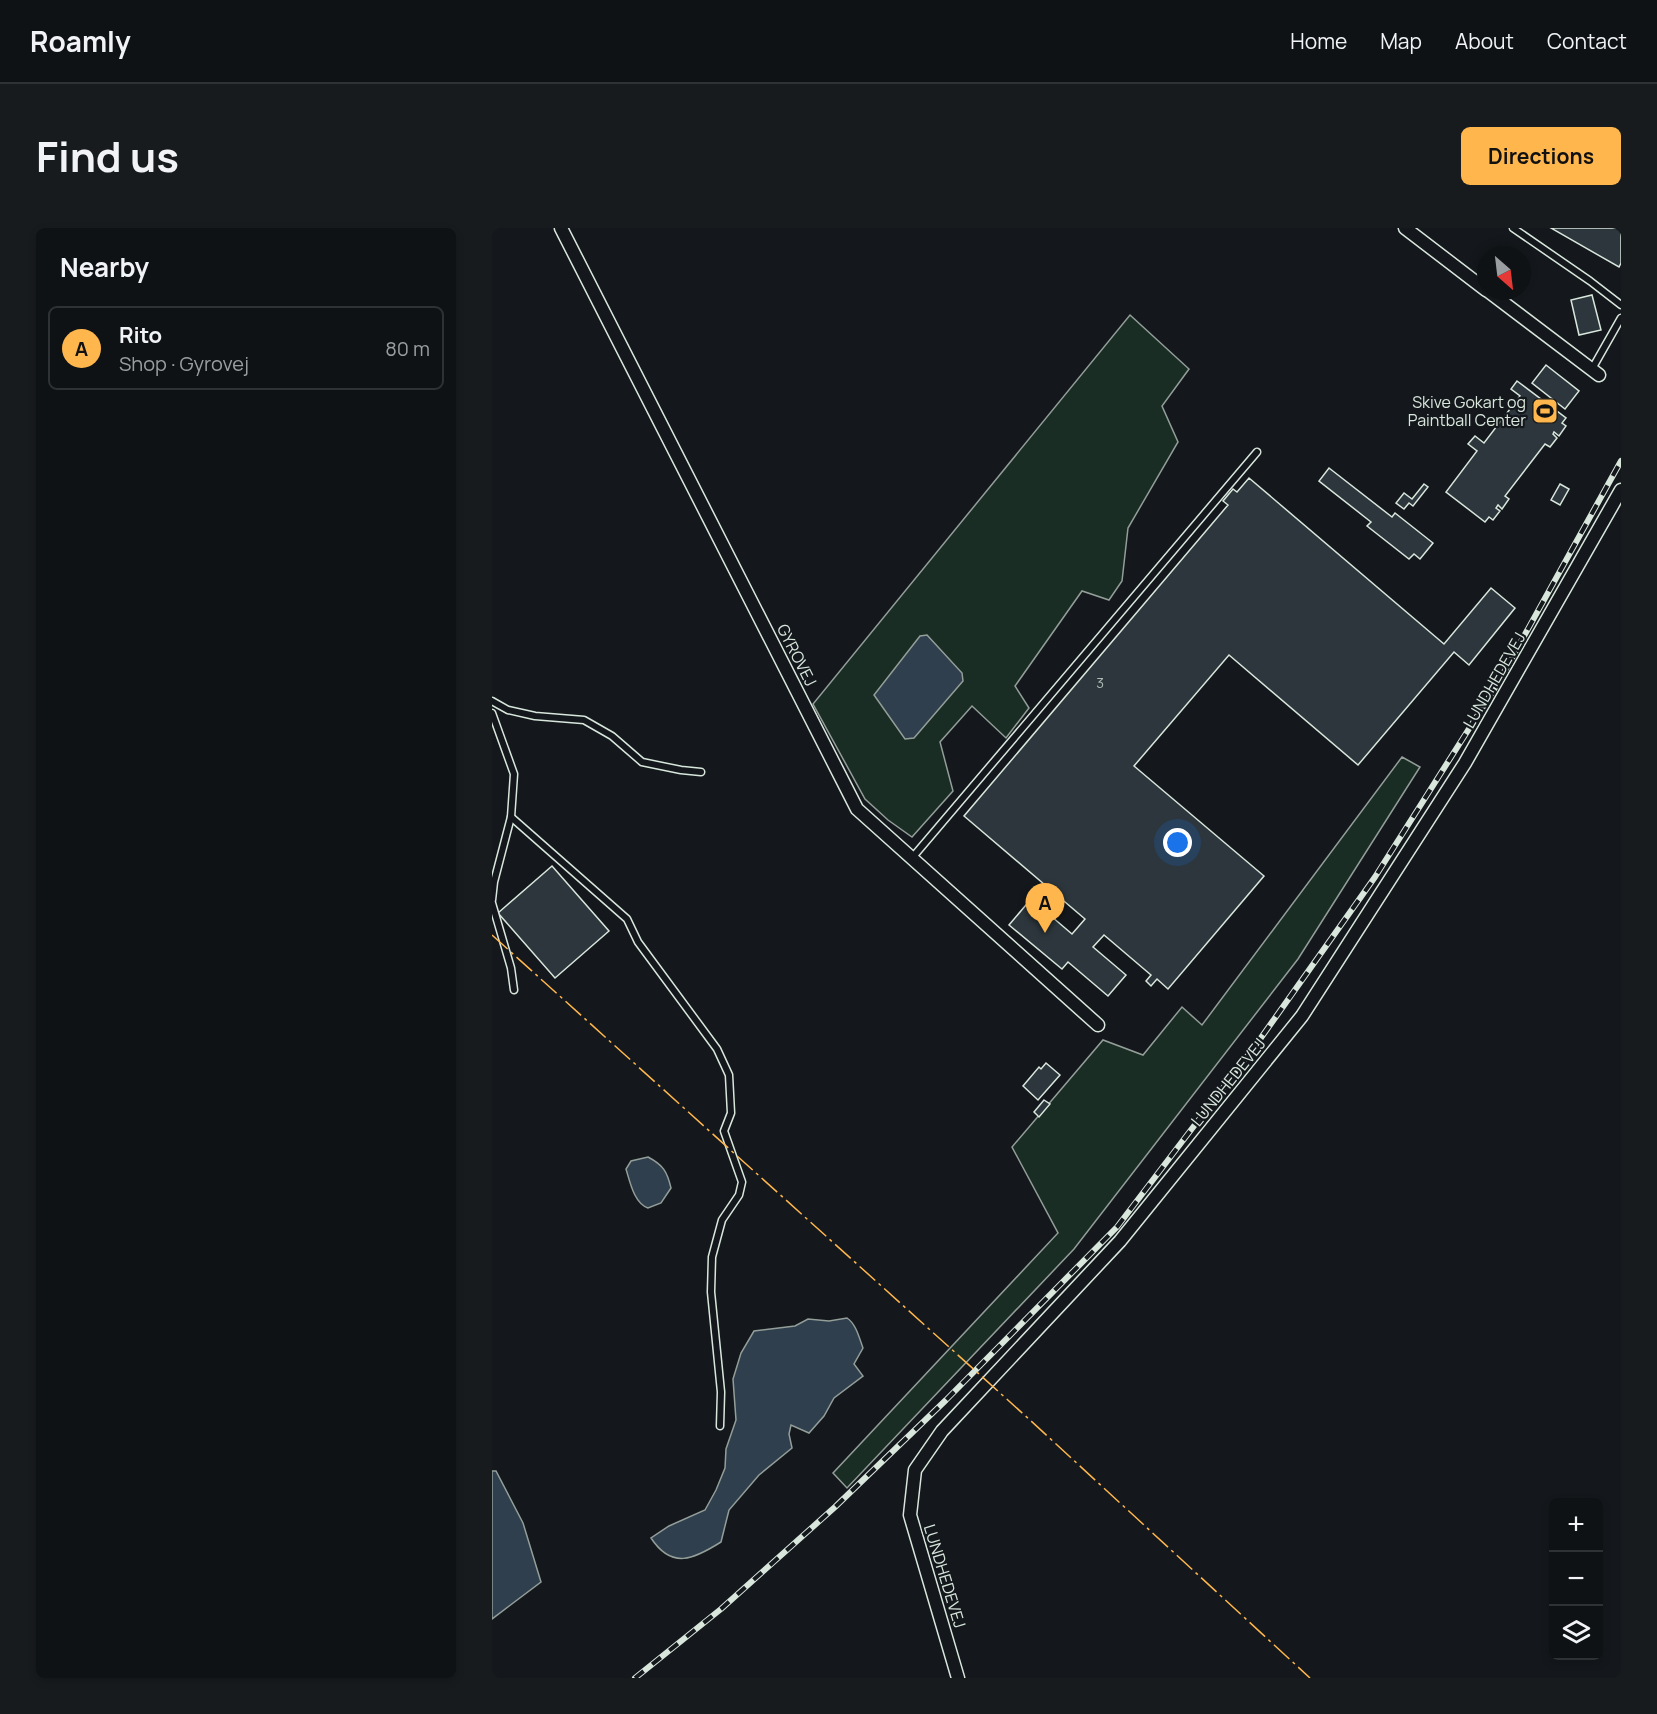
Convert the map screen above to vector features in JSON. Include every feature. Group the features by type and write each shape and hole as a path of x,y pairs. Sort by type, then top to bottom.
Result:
{"street":[{"name":"GYROVEJ","path":"561,228 857,809 1098,1025"},
{"path":"1405,228 1477,282"},
{"path":"1500,300 1595,372"},
{"name":"LUNDHEDEVEJ","path":"958,1678 910,1515 915,1470 942,1431 1120,1241 1302,1016 1465,763 1621,490"}],"lane":[{"path":"1513,228 1620,302"},
{"path":"1595,372 1621,318"},
{"path":"912,858 1257,452"},
{"path":"492,701 508,710 535,716 584,720 612,736 642,762 701,772"},
{"path":"492,713 514,774 511,817 494,882 492,902 511,968 514,990"},
{"path":"511,817 627,919 638,942 717,1049 729,1075 731,1113 724,1131 742,1182 739,1195 722,1220 712,1257 711,1292 721,1392 720,1426"}],"green space":[{"path":"1130,315 1189,369 1162,406 1178,442 1128,528 1122,581 1109,600 1082,591 1015,686 1029,708 1006,738 972,706 940,742 953,791 912,837 888,820 865,799 813,704"},
{"path":"1402,757 1420,767 1298,959 1074,1249 847,1488 833,1473 1058,1233 1012,1147 1103,1040 1143,1055 1182,1007 1202,1025"}],"water":[{"path":"927,635 962,673 963,681 914,738 905,739 874,695 920,636"},
{"path":"648,1157 664,1169 671,1188 661,1203 648,1208 636,1197 626,1169 631,1161"},
{"path":"847,1318 855,1327 863,1348 854,1364 863,1376 834,1398 824,1416 809,1433 791,1425 789,1434 792,1448 759,1475 729,1510 721,1542 693,1557 675,1558 667,1555 651,1538 669,1526 705,1510 725,1468 726,1449 736,1420 733,1379 741,1353 754,1331 795,1326 808,1319 829,1321"},
{"path":"492,1471 496,1471 523,1523 541,1582 492,1619"}],"building":[{"path":"1551,228 1621,228 1619,267"},
{"path":"1592,295 1601,330 1579,335 1571,300"},
{"path":"1546,365 1579,391 1565,409 1532,383"},
{"path":"1517,381 1566,418 1562,423 1566,426 1559,436 1554,432 1557,438 1550,447 1545,444 1505,496 1509,499 1502,509 1498,505 1496,508 1500,511 1493,520 1489,517 1485,522 1446,492 1477,451 1468,444 1475,436 1484,443 1520,396 1511,389"},
{"path":"1329,468 1392,517 1395,513 1433,543 1420,559 1414,554 1409,559 1367,526 1371,522 1319,481"},
{"path":"1249,478 1444,644 1491,588 1515,608 1469,665 1454,652 1358,765 1229,655 1134,766 1264,876 1168,989 1157,979 1151,986 1146,981 1151,975 1104,935 1093,947 1126,975 1108,996 1068,962 1062,969 1009,925 1031,899 1072,934 1085,919 964,816 1228,505 1223,501 1233,489 1237,492"},
{"path":"1424,484 1428,487 1413,506 1409,503 1404,509 1396,503 1404,493 1412,499"},
{"path":"1560,484 1569,489 1560,505 1551,500"},
{"path":"552,866 609,931 555,978 498,913"},
{"path":"1046,1063 1060,1075 1038,1100 1023,1086 1039,1067 1041,1069"},
{"path":"1044,1100 1050,1104 1039,1117 1034,1112"}],"railway":[{"path":"635,1678 721,1609 835,1507 946,1400 1117,1227 1258,1042 1375,877 1498,683 1621,461"}],"power":[{"path":"492,935 1030,1420 1310,1678"}],"place":[{"name":"Skive Gokart og Paintball Center","path":"1545,411"},
{"name":"Rito","path":"1045,933"}]}
